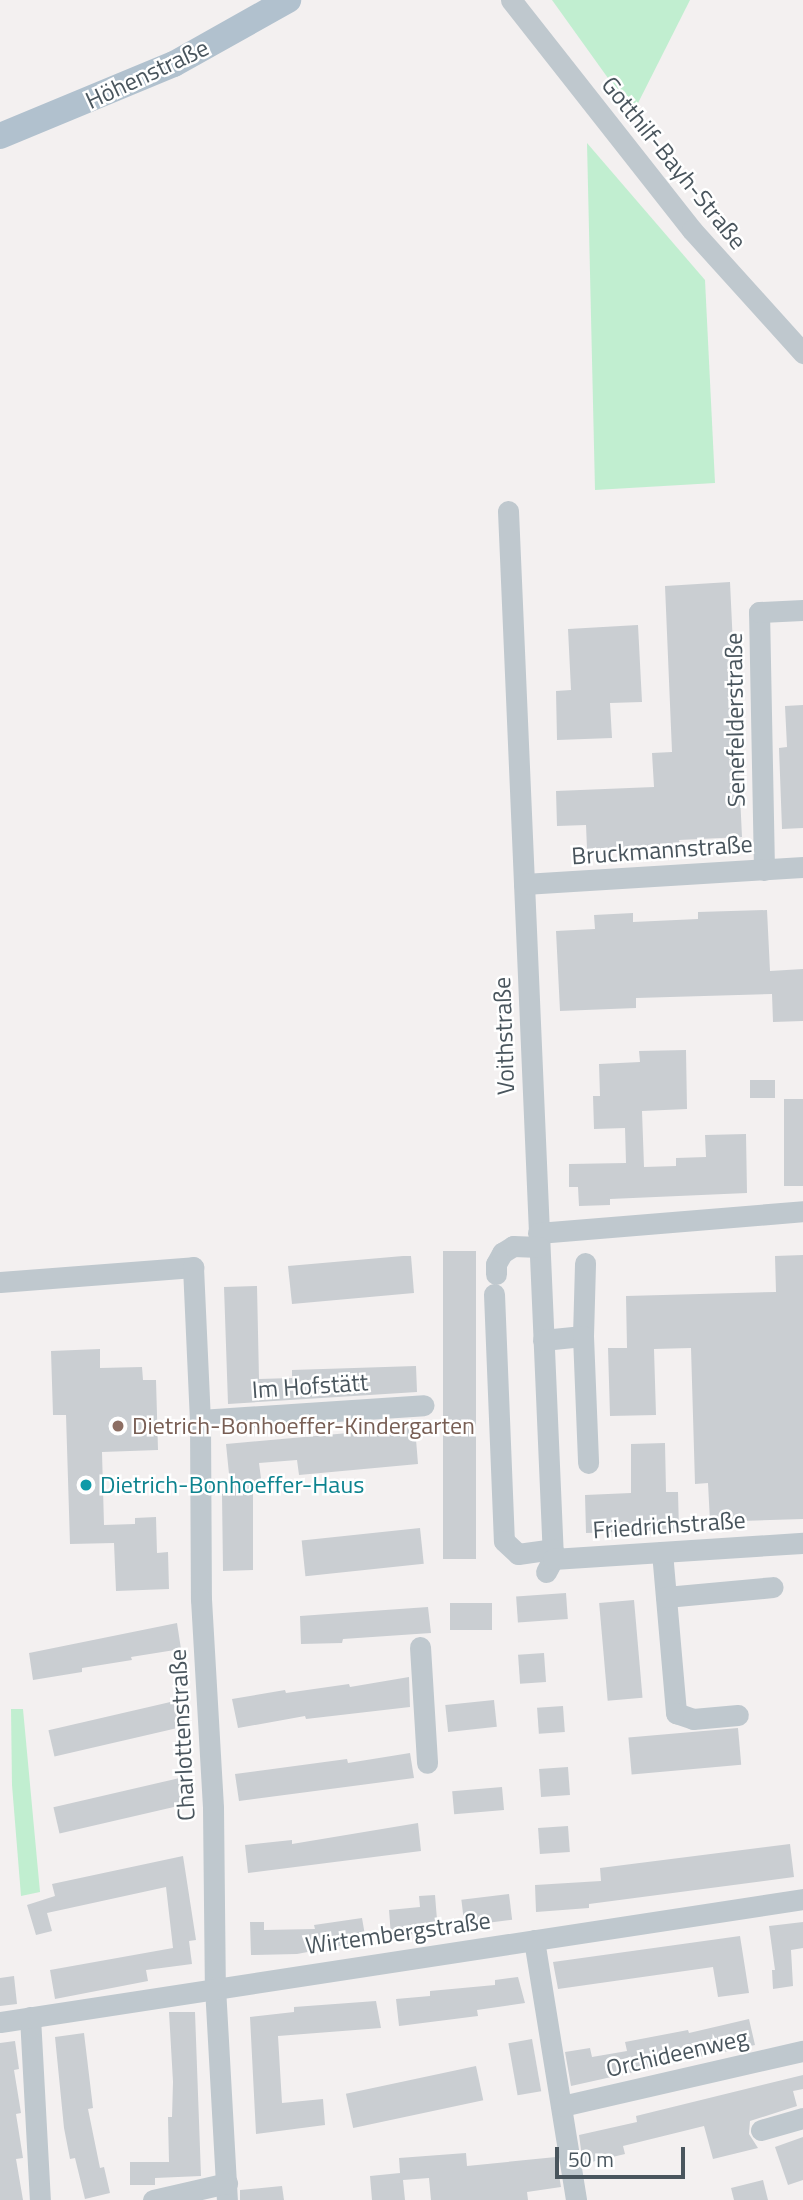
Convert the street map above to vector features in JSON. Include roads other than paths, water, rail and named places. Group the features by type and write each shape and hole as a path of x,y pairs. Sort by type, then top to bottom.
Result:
{"main road":[{"name":"Höhenstraße","path":"0,136 121,89 174,64 250,24 288,0"}],"street":[{"name":"Gotthilf-Bayh-Straße","path":"511,0 692,230 803,353"},
{"name":"Voithstraße","path":"508,511 551,1560"},
{"name":"Senefelderstraße","path":"764,870 759,612 803,610"},
{"name":"Bruckmannstraße","path":"524,884 803,867"},
{"path":"538,1240 803,1211"},
{"name":"Friedrichstraße","path":"538,1240 513,1246 502,1253 496,1264 504,1541 518,1554 551,1560 803,1543"},
{"path":"585,1263 583,1336 588,1463"},
{"name":"Charlottenstraße","path":"0,1282 193,1267 200,1420 201,1599 210,1727 215,1987 227,2192"},
{"path":"543,1340 583,1336"},
{"name":"Im Hofstätt","path":"200,1420 423,1405"},
{"path":"662,1552 676,1713 693,1719 738,1715"},
{"path":"666,1597 773,1587"},
{"path":"420,1647 427,1763"},
{"name":"Wirtembergstraße","path":"0,2022 803,1899"},
{"path":"534,1940 576,2200"},
{"path":"30,2017 40,2200"},
{"name":"Orchideenweg","path":"562,2106 803,2050"},
{"path":"761,2130 803,2118"},
{"path":"153,2200 227,2192"}],"place":[{"name":"Dietrich-Bonhoeffer-Kindergarten","path":"118,1426"},
{"name":"Dietrich-Bonhoeffer-Haus","path":"86,1485"}]}
